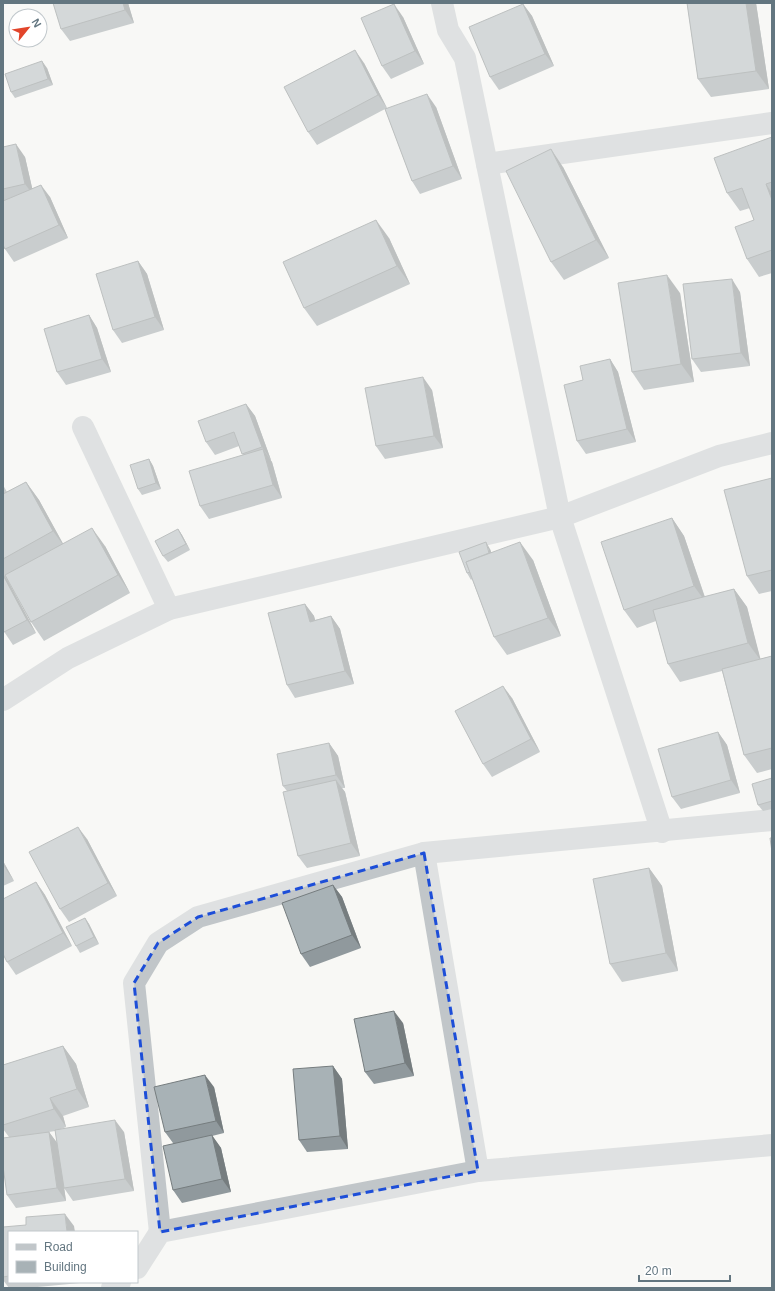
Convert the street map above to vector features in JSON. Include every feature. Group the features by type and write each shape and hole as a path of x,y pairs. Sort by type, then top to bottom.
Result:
{"street":[{"path":"442,3 448,30 465,58 560,517 662,832"},
{"path":"487,164 772,123"},
{"path":"83,427 169,608"},
{"path":"3,700 68,658 169,608 560,517 718,456 772,443"},
{"path":"138,1266 160,1232 134,983 158,943 198,917 424,853 662,832 772,820"},
{"path":"424,853 478,1171"},
{"path":"160,1232 478,1171 772,1144"}],"highlighted area":[{"path":"424,853 478,1171 160,1232 134,983 158,943 198,917"}],"building":[{"path":"53,3 123,3 125,10 61,29"},
{"path":"687,3 746,3 756,71 698,79"},
{"path":"394,4 415,51 382,66 361,18"},
{"path":"523,4 545,54 490,77 469,27"},
{"path":"355,50 378,95 308,132 284,87"},
{"path":"42,61 48,79 11,92 5,74"},
{"path":"427,94 453,166 412,181 385,109"},
{"path":"772,137 772,182 766,184 772,200 772,250 747,259 735,227 754,220 742,188 727,193 714,158"},
{"path":"16,144 25,184 3,189 3,147"},
{"path":"551,149 596,240 551,262 506,171"},
{"path":"41,185 59,225 5,249 3,245 3,201"},
{"path":"376,220 397,266 304,308 283,262"},
{"path":"138,261 155,317 113,330 96,274"},
{"path":"667,275 681,364 632,372 618,283"},
{"path":"732,279 741,353 692,359 683,284"},
{"path":"89,315 102,359 57,372 44,329"},
{"path":"610,359 627,429 577,441 564,385 583,380 580,366"},
{"path":"423,377 434,436 376,446 365,388"},
{"path":"246,404 262,447 242,454 234,432 206,442 198,421"},
{"path":"263,449 273,485 200,506 189,471"},
{"path":"149,459 156,483 138,489 130,465"},
{"path":"772,478 772,570 747,576 724,490"},
{"path":"26,482 53,531 3,559 3,494"},
{"path":"672,518 694,586 624,610 601,542"},
{"path":"92,528 118,575 31,622 5,575"},
{"path":"178,529 186,544 163,556 155,541"},
{"path":"486,542 489,553 466,562 470,572 467,573 459,552"},
{"path":"520,542 548,618 494,637 466,562"},
{"path":"3,575 27,620 4,632 3,630"},
{"path":"734,589 748,643 668,664 653,610"},
{"path":"305,604 310,622 331,616 345,671 287,685 268,613"},
{"path":"772,656 772,748 744,755 722,669"},
{"path":"503,686 531,739 483,764 455,711"},
{"path":"718,732 731,780 672,797 658,749"},
{"path":"329,743 336,775 283,786 277,754"},
{"path":"772,778 772,801 758,805 752,784"},
{"path":"336,780 351,843 298,856 283,792"},
{"path":"78,827 108,883 60,909 29,852"},
{"path":"770,838 772,838 772,852"},
{"path":"649,868 666,953 610,964 593,879"},
{"path":"36,882 63,933 7,962 3,954 3,899"},
{"path":"333,885 352,935 301,954 282,903"},
{"path":"85,918 94,937 76,946 66,927"},
{"path":"394,1011 405,1063 365,1072 354,1019"},
{"path":"63,1046 77,1089 50,1098 54,1109 3,1125 3,1065"},
{"path":"333,1066 340,1136 299,1140 293,1069"},
{"path":"205,1075 216,1121 165,1132 154,1087"},
{"path":"115,1120 125,1179 64,1188 55,1130"},
{"path":"49,1132 57,1188 7,1195 3,1166 3,1138"},
{"path":"212,1135 222,1179 173,1190 163,1146"},
{"path":"65,1214 67,1231 8,1231 8,1276 3,1277 3,1227 26,1225 26,1217"}]}
